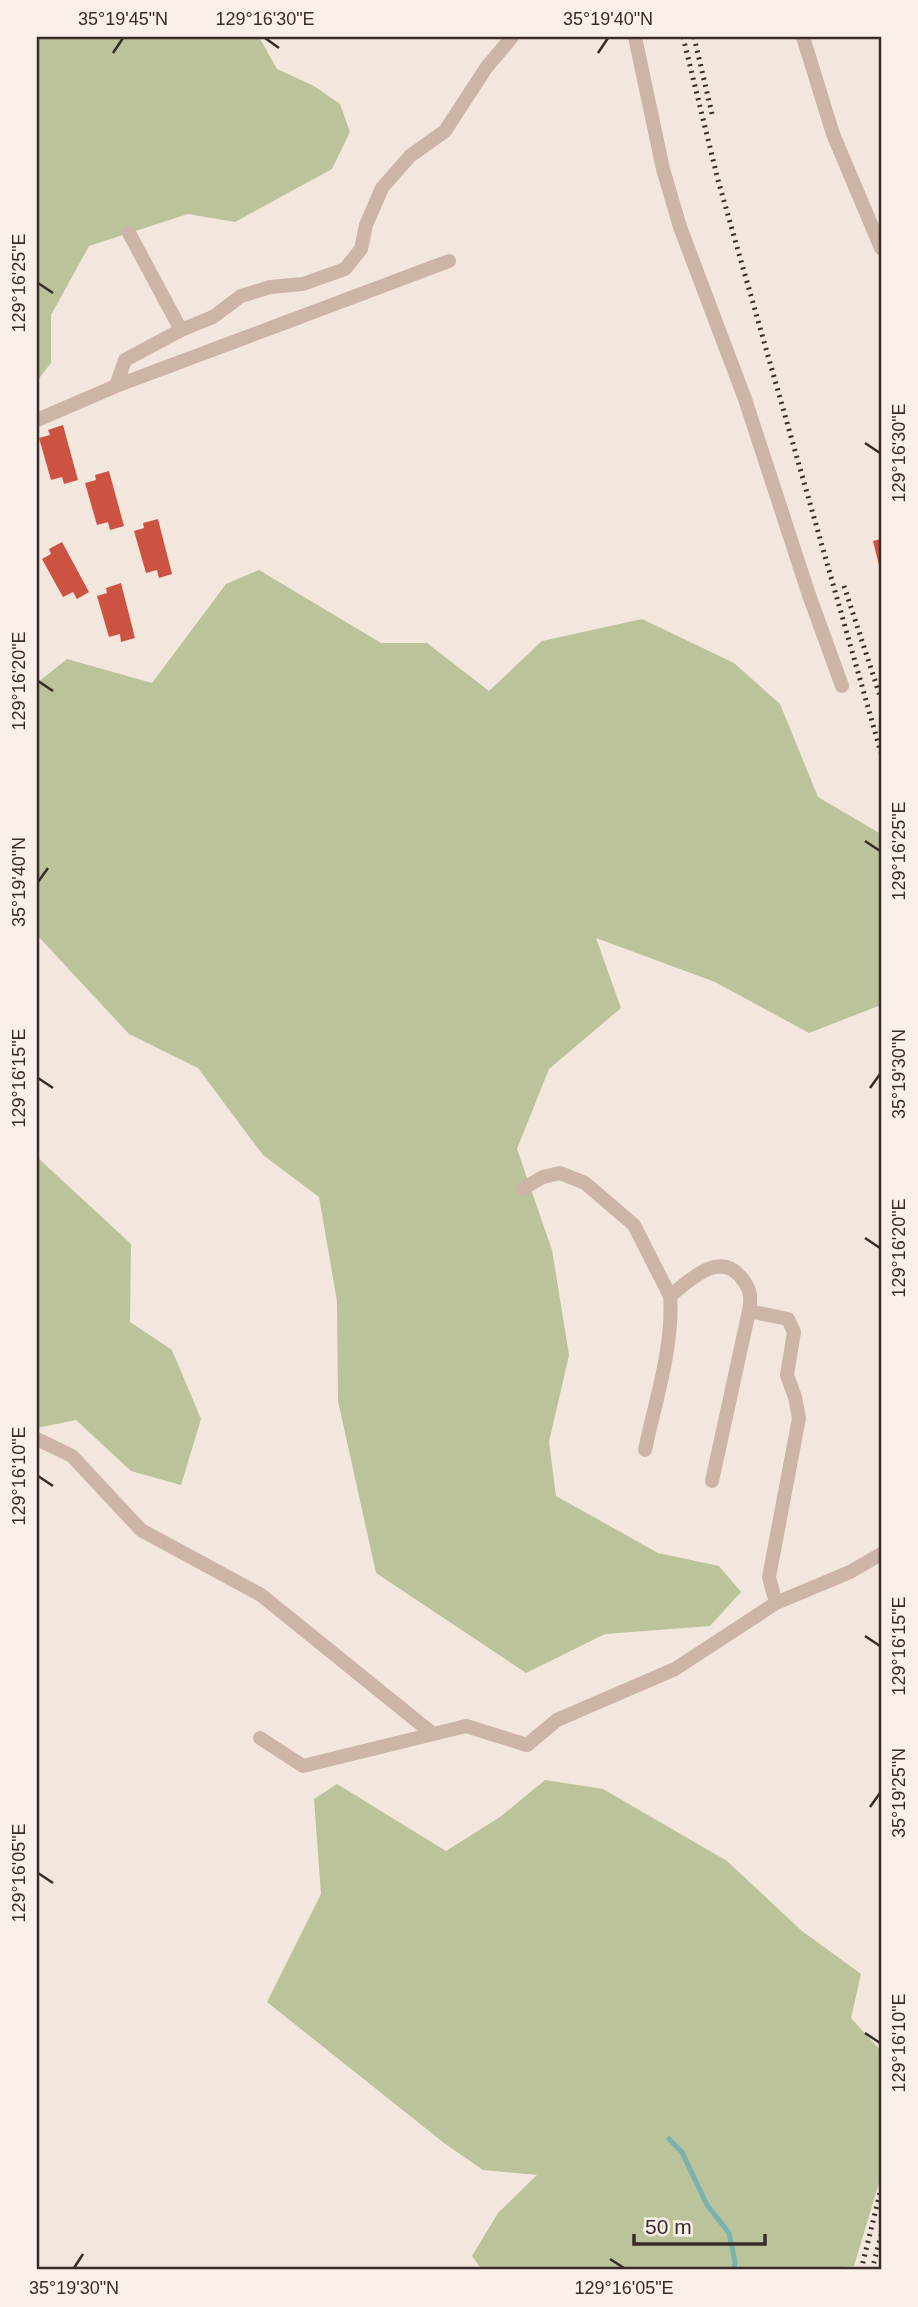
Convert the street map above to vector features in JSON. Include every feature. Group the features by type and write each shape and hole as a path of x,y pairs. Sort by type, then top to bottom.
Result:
{"street":[{"path":"116,386 125,360 181,330 213,317 241,296 270,288 303,284 345,269 361,249 366,225 382,188 410,156 445,131 486,68 512,37"},
{"path":"635,37 663,169 680,227 745,399 809,595 842,686"},
{"path":"803,37 833,134 881,248"},
{"path":"129,233 181,330"},
{"path":"37,420 116,386 449,261"},
{"path":"522,1189 543,1177 560,1173 585,1183 634,1225 670,1296 668,1339 645,1450"},
{"path":"670,1296 692,1278 712,1267 723,1266 735,1271 750,1289 749,1311 712,1481"},
{"path":"749,1311 788,1319 794,1332 787,1375 799,1418 769,1577 776,1603"},
{"path":"37,1439 72,1457 141,1530 261,1595 433,1734"},
{"path":"260,1738 303,1766 466,1726 527,1745 557,1720 675,1670 776,1603 850,1572 881,1554"}],"green space":[{"path":"37,37 259,37 277,69 314,86 340,104 350,132 332,169 235,222 188,214 89,246 51,315 51,363 37,381"},
{"path":"259,570 381,643 427,643 489,691 542,641 642,619 734,663 780,704 818,797 881,834 881,1005 809,1033 715,982 596,938 621,1008 549,1069 517,1149 552,1250 569,1355 549,1442 556,1496 658,1553 719,1566 741,1592 710,1626 605,1634 526,1673 376,1573 338,1401 337,1301 319,1197 263,1155 198,1068 129,1034 37,935 37,683 67,659 152,683 226,584"},
{"path":"37,1157 131,1244 130,1322 172,1350 201,1419 181,1485 131,1471 76,1420 37,1428"},
{"path":"545,1780 603,1789 727,1861 802,1931 861,1974 851,2018 881,2051 881,2176 854,2266 812,2270 482,2270 472,2256 498,2213 537,2175 483,2170 444,2143 267,2002 321,1894 314,1799 337,1784 446,1851 500,1817"}],"building":[{"path":"63,425 78,480 64,484 62,477 51,480 39,438 50,435 48,430"},
{"path":"109,471 124,526 110,530 108,522 97,525 85,483 96,480 95,475"},
{"path":"158,519 172,574 159,578 157,570 146,573 134,531 144,528 143,523"},
{"path":"881,539 881,569 880,569 873,541"},
{"path":"62,542 89,592 77,599 73,592 63,597 42,559 51,554 49,549"},
{"path":"121,583 135,638 121,642 120,634 109,637 97,596 107,593 106,588"}],"waterway":[{"path":"669,2139 682,2152 707,2205 729,2233 734,2270"}],"railway":[{"path":"683,37 718,180 881,753"},
{"path":"694,37 713,118"},
{"path":"844,586 881,699"},
{"path":"861,2270 881,2189"},
{"path":"872,2270 881,2235"}]}
